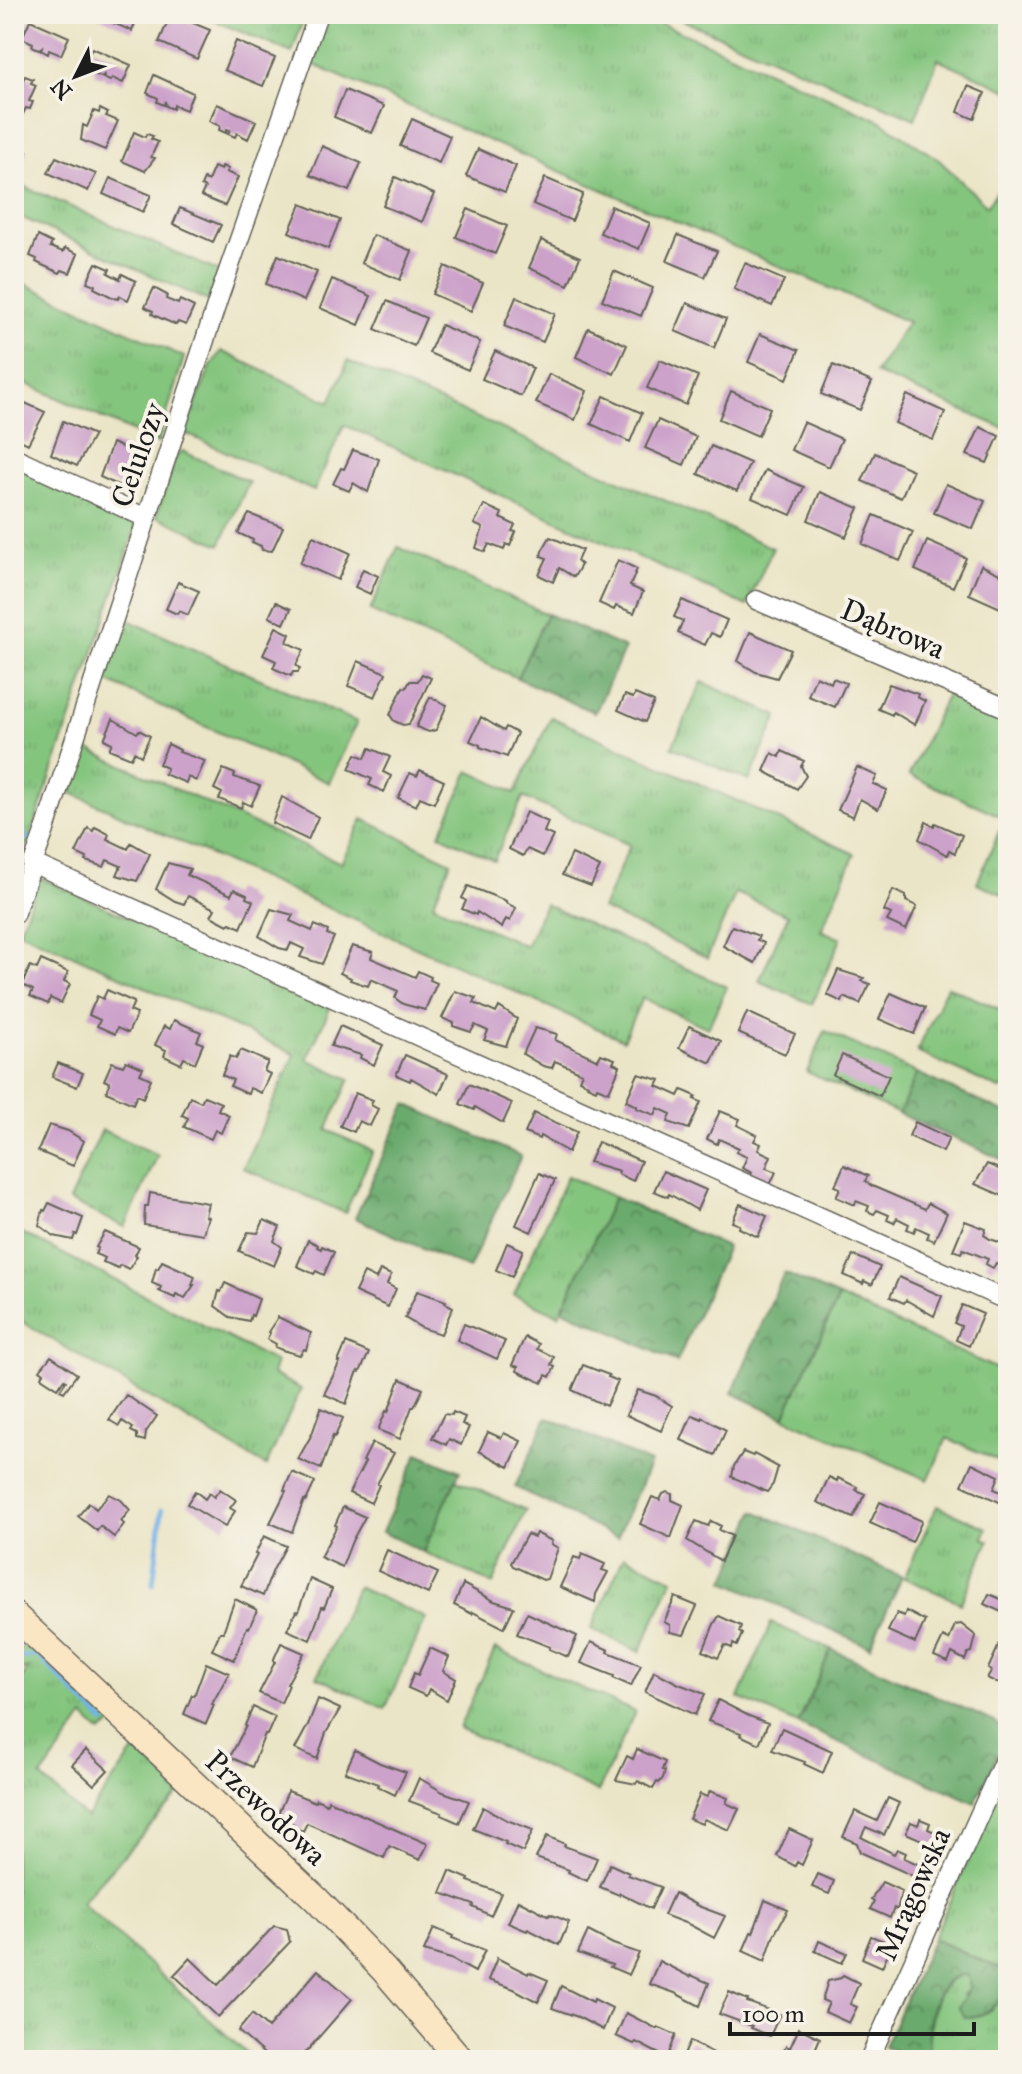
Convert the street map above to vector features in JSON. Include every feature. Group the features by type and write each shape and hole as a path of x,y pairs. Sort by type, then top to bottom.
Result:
{"street":[{"name":"Celulozy","path":"14,915 219,297 318,14"},
{"path":"14,457 146,518"},
{"name":"Dąbrowa","path":"756,600 1008,709"},
{"path":"34,857 1008,1301"},
{"name":"Przewodowa","path":"14,1615 306,1888 384,1970 461,2060"},
{"name":"Mrągowska","path":"869,2060 1008,1751"}],"green space":[{"path":"198,14 305,14 292,53"},
{"path":"323,14 640,14 881,121 939,160 987,206 1008,175 1008,430 875,373 908,322 307,62"},
{"path":"668,14 1008,14 1008,90 938,59 915,119"},
{"path":"14,182 220,272 208,301 14,214"},
{"path":"14,279 184,357 158,443 14,378"},
{"path":"221,351 330,402 348,361 773,548 747,606 344,425 314,491 184,433 211,366"},
{"path":"182,451 249,482 220,545 156,516 176,457"},
{"path":"14,465 130,518 136,528 20,866 14,860"},
{"path":"398,547 547,614 517,678 370,611"},
{"path":"547,614 625,648 595,713 517,678"},
{"path":"121,617 357,722 329,783 106,681 100,669"},
{"path":"702,682 778,716 749,781 672,747"},
{"path":"947,694 1008,721 1008,897 977,883 1005,818 909,775"},
{"path":"551,717 855,854 821,930 841,939 812,1004 759,981 788,915 736,893 707,958 602,909 630,845 523,797 494,860 440,835 469,771 515,793"},
{"path":"78,745 341,863 363,819 451,862 433,904 526,946 545,904 727,987 708,1028 642,998 623,1040 67,791"},
{"path":"40,878 330,1008 307,1059 350,1079 327,1130 373,1151 345,1213 243,1168 295,1054 19,931"},
{"path":"947,986 1008,1013 1008,1084 1000,1089 917,1052"},
{"path":"825,1031 917,1073 899,1114 807,1072"},
{"path":"917,1073 1008,1114 1008,1149 1003,1160 899,1114"},
{"path":"406,1104 521,1156 469,1269 355,1218"},
{"path":"102,1130 158,1155 125,1227 69,1201"},
{"path":"567,1176 614,1197 559,1315 514,1295"},
{"path":"614,1197 727,1247 677,1362 562,1309"},
{"path":"14,1229 276,1362 272,1374 301,1389 266,1466 14,1317"},
{"path":"784,1273 839,1297 784,1417 732,1393"},
{"path":"839,1297 1008,1374 1008,1465 947,1438 928,1480 784,1417"},
{"path":"547,1417 650,1463 617,1538 515,1487"},
{"path":"418,1453 460,1471 423,1552 382,1532"},
{"path":"456,1480 526,1510 493,1584 423,1552"},
{"path":"937,1506 987,1528 983,1538 989,1541 961,1603 904,1578"},
{"path":"755,1511 902,1577 870,1647 725,1581"},
{"path":"624,1556 673,1579 640,1652 591,1629"},
{"path":"357,1587 426,1618 385,1709 317,1677"},
{"path":"771,1623 831,1649 798,1724 739,1698"},
{"path":"14,1642 21,1648 33,1649 114,1723 101,1733 84,1717 41,1777 86,1818 135,1750 182,1791 81,1902 254,2060 14,2060 14,1689 29,1668 14,1672"},
{"path":"495,1649 635,1712 598,1792 459,1728"},
{"path":"831,1649 995,1722 1007,1735 975,1803 798,1724"},
{"path":"1008,1768 1008,1972 933,1939"},
{"path":"933,1939 1008,1972 1007,1981 1001,1997 990,2010 965,2017 958,2007 970,1988 968,1976 953,1977 947,1982 930,2013 926,2059 917,2060 884,2046"},
{"path":"962,1974 969,1976 970,1988 963,1995 1005,1994 1008,1982 1008,2060 922,2060 926,2059 936,1999 950,1980"}],"building":[{"path":"92,14 139,14 132,31"},
{"path":"171,14 210,30 197,59 159,42"},
{"path":"30,20 69,37 61,55 49,50 48,54 41,50 42,47 32,46 33,43 22,38"},
{"path":"236,41 275,58 263,86 224,70"},
{"path":"92,48 131,65 123,83 103,78 105,74 101,77 94,74 96,70 84,65"},
{"path":"154,75 193,93 186,110 174,105 173,109 166,106 165,101 164,105 157,102 158,98 147,93"},
{"path":"14,76 23,80 25,76 33,79 31,83 36,85 29,101 33,102 30,109 26,108 23,114 14,110"},
{"path":"968,86 985,93 974,119 958,112"},
{"path":"345,90 384,106 372,133 334,117"},
{"path":"217,104 256,121 248,139 237,133 235,137 228,134 230,130 227,129 226,133 219,130 220,126 209,121"},
{"path":"100,109 108,113 106,116 118,121 105,150 81,140 83,125 87,127 94,111 99,113"},
{"path":"412,119 450,136 439,163 400,146"},
{"path":"134,132 145,137 147,134 153,136 151,139 158,142 151,157 155,158 145,171 122,161"},
{"path":"14,145 27,151 20,167 14,165"},
{"path":"322,146 361,163 349,191 310,175"},
{"path":"478,149 516,166 505,192 466,176"},
{"path":"56,157 96,174 88,191 48,173"},
{"path":"222,166 228,169 226,172 238,177 225,206 201,196 205,188 201,186 204,179 208,181 214,167 221,170"},
{"path":"395,177 434,194 422,222 383,206"},
{"path":"110,178 151,195 143,212 103,194"},
{"path":"545,178 583,194 572,221 533,204"},
{"path":"301,204 340,220 328,249 289,232"},
{"path":"611,206 650,223 639,249 600,233"},
{"path":"180,208 221,225 213,242 173,224"},
{"path":"468,209 507,226 495,254 456,237"},
{"path":"373,235 412,251 400,280 361,263"},
{"path":"678,235 717,251 705,277 667,261"},
{"path":"38,236 52,243 50,247 63,252 65,248 78,254 70,273 62,270 60,273 30,256"},
{"path":"541,240 580,257 568,285 529,268"},
{"path":"278,255 317,272 304,301 266,284"},
{"path":"96,263 110,269 108,273 120,279 122,274 136,281 128,300 120,296 118,299 112,297 87,282"},
{"path":"745,263 784,280 772,306 734,289"},
{"path":"445,266 483,283 471,311 432,294"},
{"path":"614,271 653,288 641,316 602,300"},
{"path":"332,279 371,296 359,325 320,308"},
{"path":"154,288 167,295 166,299 178,304 180,300 194,307 186,325 178,322 176,325 152,314 153,311 145,307"},
{"path":"516,297 555,314 543,342 504,326"},
{"path":"387,301 426,318 414,346 375,329"},
{"path":"687,303 726,319 714,348 675,331"},
{"path":"441,325 480,342 468,370 429,353"},
{"path":"588,328 627,345 614,374 576,357"},
{"path":"760,334 799,350 787,379 748,362"},
{"path":"495,351 533,368 521,396 482,379"},
{"path":"660,360 698,376 686,405 647,388"},
{"path":"833,365 872,382 860,410 821,394"},
{"path":"549,374 587,391 575,420 536,403"},
{"path":"731,391 770,408 758,436 719,419"},
{"path":"907,395 945,412 933,440 895,423"},
{"path":"604,396 642,413 630,442 591,424"},
{"path":"14,398 45,412 28,444 14,437"},
{"path":"658,420 696,437 684,465 645,448"},
{"path":"63,421 94,435 77,466 51,454"},
{"path":"803,422 842,439 829,467 791,450"},
{"path":"980,427 999,436 987,463 967,455"},
{"path":"112,443 144,457 126,489 100,477"},
{"path":"711,446 750,463 737,491 698,474"},
{"path":"353,450 379,459 368,492 353,483 349,491 333,484"},
{"path":"875,453 913,470 901,498 862,481"},
{"path":"765,470 804,487 791,515 752,498"},
{"path":"946,484 985,501 973,529 934,513"},
{"path":"820,492 859,508 846,537 808,520"},
{"path":"484,505 502,513 500,518 515,525 512,531 516,532 510,546 506,544 504,550 489,544 485,552 476,548 483,528 474,524"},
{"path":"249,514 283,527 272,551 262,550 253,540 238,533"},
{"path":"874,515 913,532 900,561 862,544"},
{"path":"313,536 350,553 338,580 300,563"},
{"path":"550,537 582,550 577,561 581,565 574,577 559,568 553,582 539,575 547,558 541,556 542,551"},
{"path":"927,541 966,558 953,587 915,570"},
{"path":"618,560 637,569 630,586 643,592 634,613 616,606 614,610 599,603"},
{"path":"981,565 1008,578 1007,611 969,594"},
{"path":"363,569 378,576 370,594 355,587"},
{"path":"178,582 199,591 188,615 166,609"},
{"path":"682,600 727,620 720,637 711,633 705,645 678,633 683,621 674,617"},
{"path":"276,602 291,609 284,624 269,617"},
{"path":"276,627 290,634 287,642 304,650 296,665 300,669 291,676 273,668 276,661 263,655"},
{"path":"750,632 791,650 777,678 756,672 738,661"},
{"path":"358,661 386,673 375,697 348,686"},
{"path":"422,674 431,678 409,724 394,721 390,715 403,687 406,688 410,681 418,681"},
{"path":"816,676 831,683 833,678 846,683 835,707 808,696"},
{"path":"889,684 918,694 917,697 925,701 915,725 893,712 892,715 878,709"},
{"path":"635,694 654,702 645,722 618,710 625,695 633,698"},
{"path":"430,697 447,705 436,730 429,732 416,727"},
{"path":"481,717 504,731 506,727 517,733 507,757 470,741"},
{"path":"113,719 137,733 139,730 150,736 141,756 134,752 131,758 109,749 112,743 104,739"},
{"path":"168,744 179,752 205,761 196,781 188,777 186,783 164,774 167,768 159,764"},
{"path":"370,748 390,757 383,772 391,776 384,792 369,785 372,779 349,769 356,754 365,758"},
{"path":"782,751 804,761 801,766 806,776 797,789 764,771 772,753 780,757"},
{"path":"857,767 877,776 873,784 887,790 878,809 860,799 853,817 838,810"},
{"path":"223,769 235,774 234,777 260,786 251,806 243,802 241,808 219,799 222,793 214,789"},
{"path":"420,770 444,781 434,803 420,797 416,806 398,798 410,773 417,776"},
{"path":"282,797 318,817 308,840 272,823"},
{"path":"526,812 548,822 544,832 553,836 543,856 527,849 523,856 509,849"},
{"path":"926,822 962,835 955,853 949,850 947,855 919,839"},
{"path":"95,827 109,834 107,839 128,849 131,843 150,854 137,881 117,875 121,866 107,860 104,867 86,861 87,858 76,853 88,828 93,831"},
{"path":"572,854 600,867 591,886 562,875"},
{"path":"168,863 190,869 187,875 231,895 234,889 247,895 246,898 253,901 241,928 211,916 215,909 188,896 184,904 156,889"},
{"path":"468,886 516,908 510,921 506,919 502,928 477,912 476,915 462,909 466,901 462,898"},
{"path":"893,890 917,906 906,930 887,921 891,914 884,911"},
{"path":"271,909 293,915 290,921 312,931 315,925 334,937 322,964 300,957 304,949 291,943 288,950 259,936"},
{"path":"732,926 759,936 757,940 764,943 755,963 723,946"},
{"path":"352,946 373,952 371,958 415,977 418,971 431,977 430,980 437,983 425,1010 403,1004 395,998 398,991 371,979 368,986 340,973"},
{"path":"41,960 68,972 64,981 70,984 61,1003 50,998 48,1004 30,996 33,990 22,985 30,966 37,969"},
{"path":"838,970 864,978 862,981 870,984 860,1004 844,997 842,1002 827,995"},
{"path":"107,990 134,1002 130,1011 137,1014 128,1033 117,1028 115,1034 97,1026 100,1020 89,1015 97,996 103,999"},
{"path":"455,991 476,998 474,1003 496,1013 499,1007 517,1019 506,1046 484,1040 488,1031 475,1025 471,1032 453,1026 454,1023 442,1018"},
{"path":"891,993 925,1008 914,1034 879,1019"},
{"path":"747,1012 795,1034 785,1054 738,1033"},
{"path":"174,1020 201,1032 197,1041 203,1044 195,1063 184,1058 181,1064 164,1056 166,1050 155,1045 164,1026 170,1029"},
{"path":"340,1026 383,1045 374,1065 360,1058 361,1055 331,1046"},
{"path":"689,1026 721,1041 711,1063 679,1048"},
{"path":"535,1028 557,1034 555,1040 598,1060 601,1054 615,1059 613,1063 620,1066 609,1092 587,1086 579,1080 582,1073 569,1067 555,1061 552,1068 543,1066 523,1054"},
{"path":"241,1050 268,1062 264,1071 270,1074 261,1093 250,1088 248,1094 230,1086 233,1080 222,1075 230,1056 236,1059"},
{"path":"405,1055 448,1074 439,1094 411,1078 410,1081 396,1075"},
{"path":"842,1055 889,1076 880,1096 833,1075"},
{"path":"126,1061 143,1068 140,1074 151,1079 143,1098 137,1095 133,1104 106,1092 110,1083 104,1080 112,1062 123,1066"},
{"path":"58,1063 83,1073 77,1087 52,1077"},
{"path":"638,1074 660,1080 657,1086 679,1096 682,1090 696,1096 694,1099 701,1102 689,1129 668,1122 671,1114 658,1108 655,1115 626,1101"},
{"path":"469,1084 512,1103 503,1123 475,1107 474,1110 460,1104"},
{"path":"355,1093 373,1100 371,1105 378,1109 370,1126 359,1121 354,1132 340,1126"},
{"path":"204,1096 221,1103 218,1110 229,1115 221,1133 215,1130 211,1139 184,1127 188,1118 182,1115 190,1097 201,1102"},
{"path":"720,1111 740,1119 737,1125 757,1135 754,1141 761,1144 758,1150 771,1156 766,1168 776,1172 770,1185 750,1176 752,1173 742,1168 747,1157 736,1152 739,1148 719,1139 717,1144 707,1139"},
{"path":"534,1113 577,1132 568,1152 540,1136 539,1139 525,1133"},
{"path":"915,1122 949,1138 943,1152 909,1136"},
{"path":"49,1125 68,1131 84,1141 73,1166 38,1151"},
{"path":"598,1142 641,1161 633,1181 618,1174 619,1171 589,1162"},
{"path":"987,1164 1008,1173 1003,1196 975,1184"},
{"path":"844,1165 868,1176 865,1181 872,1186 925,1209 928,1203 947,1213 934,1241 927,1238 929,1233 916,1227 914,1232 907,1229 909,1224 897,1218 894,1223 887,1220 889,1215 877,1210 874,1214 867,1211 869,1206 856,1201 855,1205 836,1197 840,1188 835,1186"},
{"path":"663,1171 706,1190 697,1210 669,1194 668,1197 654,1191"},
{"path":"539,1173 555,1180 531,1232 516,1225"},
{"path":"150,1193 208,1203 203,1234 144,1225 145,1206 148,1206"},
{"path":"49,1203 83,1218 73,1240 54,1236 39,1225 43,1210"},
{"path":"740,1204 767,1216 758,1237 732,1222"},
{"path":"264,1220 280,1227 274,1241 282,1247 274,1266 239,1251 248,1232 258,1233"},
{"path":"965,1221 986,1229 984,1235 990,1239 1008,1245 1008,1268 996,1263 993,1268 986,1264 988,1259 963,1249 961,1253 953,1250"},
{"path":"105,1232 139,1247 129,1269 103,1262 105,1258 95,1254"},
{"path":"308,1240 321,1249 322,1246 334,1252 324,1275 297,1266"},
{"path":"507,1243 523,1250 512,1277 496,1270"},
{"path":"853,1255 880,1267 872,1285 844,1275"},
{"path":"162,1261 195,1276 194,1285 185,1298 176,1294 175,1298 159,1291 161,1287 152,1283 156,1268"},
{"path":"380,1270 391,1275 387,1284 396,1289 388,1307 355,1292 364,1273 376,1279"},
{"path":"899,1277 942,1296 934,1316 906,1300 904,1303 890,1297"},
{"path":"225,1283 259,1299 249,1321 230,1317 215,1306"},
{"path":"417,1291 446,1301 453,1307 441,1334 405,1318"},
{"path":"962,1305 983,1314 969,1346 956,1340 961,1326 954,1323"},
{"path":"278,1317 311,1333 306,1350 300,1355 275,1347 276,1344 267,1339"},
{"path":"464,1324 505,1341 497,1359 457,1340"},
{"path":"525,1337 539,1344 537,1349 554,1357 551,1365 555,1367 550,1377 546,1375 542,1383 517,1371 518,1367 512,1365"},
{"path":"346,1343 369,1353 358,1371 346,1404 324,1394"},
{"path":"51,1356 77,1374 64,1392 60,1390 66,1381 64,1379 58,1388 41,1377 44,1373 40,1370"},
{"path":"583,1365 618,1381 606,1406 572,1390"},
{"path":"400,1379 423,1389 412,1407 400,1439 378,1430"},
{"path":"638,1390 672,1406 661,1431 626,1415"},
{"path":"126,1395 157,1416 146,1432 145,1441 137,1439 137,1434 131,1431 133,1428 122,1421 119,1426 109,1420"},
{"path":"321,1408 343,1418 321,1469 298,1459 312,1434"},
{"path":"453,1412 465,1417 462,1424 469,1427 461,1445 449,1439 446,1445 432,1438 444,1414 452,1415"},
{"path":"692,1415 726,1430 715,1455 681,1440"},
{"path":"488,1432 501,1438 504,1433 521,1441 509,1467 479,1451"},
{"path":"372,1443 394,1453 377,1484 371,1503 349,1493"},
{"path":"743,1452 754,1454 778,1467 767,1492 732,1477 734,1466"},
{"path":"972,1463 999,1476 994,1489 1008,1495 1008,1506 962,1485"},
{"path":"292,1472 315,1482 304,1500 292,1532 270,1523"},
{"path":"829,1477 837,1481 838,1478 865,1494 853,1518 817,1502"},
{"path":"220,1489 236,1500 230,1508 235,1511 225,1527 187,1504 195,1491 205,1499 209,1493 214,1497"},
{"path":"667,1492 672,1494 672,1500 683,1505 671,1538 640,1524 652,1497 660,1500"},
{"path":"109,1494 121,1500 130,1510 114,1537 100,1526 97,1531 78,1516 89,1503 96,1509"},
{"path":"880,1502 922,1521 912,1542 870,1523"},
{"path":"343,1507 365,1517 342,1567 320,1557 337,1526"},
{"path":"696,1521 708,1526 711,1521 721,1526 719,1530 732,1536 721,1561 687,1540"},
{"path":"536,1533 552,1541 551,1544 558,1548 547,1579 543,1580 511,1563 527,1534 534,1537"},
{"path":"264,1536 286,1546 263,1596 241,1586"},
{"path":"387,1550 438,1573 428,1594 378,1571"},
{"path":"582,1554 605,1564 602,1570 608,1572 595,1602 560,1587 574,1557 580,1559"},
{"path":"310,1579 332,1589 310,1640 287,1630 298,1612"},
{"path":"463,1584 494,1601 514,1607 504,1628 454,1605"},
{"path":"989,1594 1008,1602 1006,1614 984,1604"},
{"path":"675,1597 697,1606 684,1635 670,1632 670,1625 664,1622"},
{"path":"235,1599 257,1610 234,1660 212,1650 220,1632 223,1632"},
{"path":"906,1611 925,1621 915,1643 888,1631 897,1613 904,1616"},
{"path":"527,1613 577,1636 568,1657 517,1634"},
{"path":"719,1616 741,1626 739,1632 742,1634 737,1646 733,1644 732,1648 725,1645 718,1658 703,1651"},
{"path":"961,1624 976,1636 972,1652 965,1660 952,1653 948,1662 934,1656 943,1637 949,1640 955,1625"},
{"path":"591,1642 641,1665 631,1686 581,1663"},
{"path":"281,1643 304,1653 287,1684 281,1703 259,1693"},
{"path":"1000,1643 1008,1646 1008,1679 1006,1677 1002,1685 987,1678"},
{"path":"430,1648 449,1657 443,1671 456,1679 447,1700 429,1689 426,1696 408,1688 414,1673 418,1675"},
{"path":"206,1663 229,1673 212,1704 206,1724 184,1714"},
{"path":"654,1671 705,1694 695,1715 645,1692"},
{"path":"318,1699 340,1709 326,1733 317,1759 295,1749"},
{"path":"718,1700 768,1723 759,1744 741,1733 708,1721"},
{"path":"253,1707 275,1717 252,1767 230,1757"},
{"path":"782,1728 832,1751 823,1773 805,1762 772,1750"},
{"path":"637,1749 665,1762 663,1778 653,1789 638,1781 636,1784 616,1780 627,1756 633,1759"},
{"path":"86,1750 108,1770 94,1785 72,1765"},
{"path":"355,1750 406,1772 395,1795 378,1784 345,1772"},
{"path":"419,1778 443,1792 469,1801 459,1823 409,1801"},
{"path":"288,1791 315,1802 316,1799 327,1804 328,1800 428,1844 420,1860 389,1846 384,1858 307,1823 303,1831 277,1816"},
{"path":"710,1791 728,1798 726,1803 739,1809 729,1830 704,1819 702,1824 689,1819 700,1794 707,1797"},
{"path":"888,1798 899,1803 884,1835 866,1827 861,1837 894,1854 897,1849 906,1853 904,1858 927,1868 922,1880 860,1852 857,1843 843,1837 855,1811 877,1821"},
{"path":"483,1807 533,1830 523,1852 473,1829"},
{"path":"920,1819 930,1823 928,1829 945,1837 940,1848 906,1833 911,1822 918,1825"},
{"path":"789,1829 813,1840 802,1865 797,1862 795,1866 777,1856"},
{"path":"547,1836 597,1858 587,1881 569,1870 536,1858"},
{"path":"610,1864 628,1875 661,1887 651,1909 620,1893 600,1887"},
{"path":"450,1871 501,1893 491,1916 474,1905 441,1893"},
{"path":"818,1874 834,1881 829,1894 812,1887"},
{"path":"882,1882 902,1891 897,1910 894,1908 890,1918 870,1909 874,1902 871,1900"},
{"path":"674,1893 725,1916 714,1938 664,1915"},
{"path":"518,1900 549,1916 569,1922 559,1945 528,1929 508,1923"},
{"path":"765,1900 788,1910 774,1935 765,1961 743,1951"},
{"path":"274,1926 287,1929 290,1942 218,2017 174,1975 190,1958 218,1985"},
{"path":"434,1928 485,1950 475,1972 451,1959 424,1951"},
{"path":"588,1931 639,1953 629,1975 610,1967 612,1965 578,1953"},
{"path":"871,1936 892,1944 882,1967 862,1958"},
{"path":"819,1941 847,1953 842,1963 815,1951"},
{"path":"497,1958 528,1974 548,1980 538,2002 488,1980"},
{"path":"659,1961 709,1983 700,2006 649,1984"},
{"path":"318,1970 352,1999 299,2060 271,2060 238,2031 252,2014 268,2028"},
{"path":"843,1975 859,1983 850,2004 857,2007 849,2023 825,2012 829,2003 822,2000 828,1981"},
{"path":"561,1986 612,2008 603,2030 552,2008"},
{"path":"729,1992 780,2014 770,2036 719,2014"},
{"path":"626,2013 676,2035 667,2058 636,2042 634,2044 616,2036"},
{"path":"799,2028 820,2038 811,2059 791,2060 782,2056 786,2046 790,2048"},
{"path":"690,2041 721,2057 733,2060 682,2060"}],"waterway":[{"path":"14,824 28,839"},
{"path":"153,1584 162,1510"},
{"path":"14,1659 37,1655 105,1723"}]}
